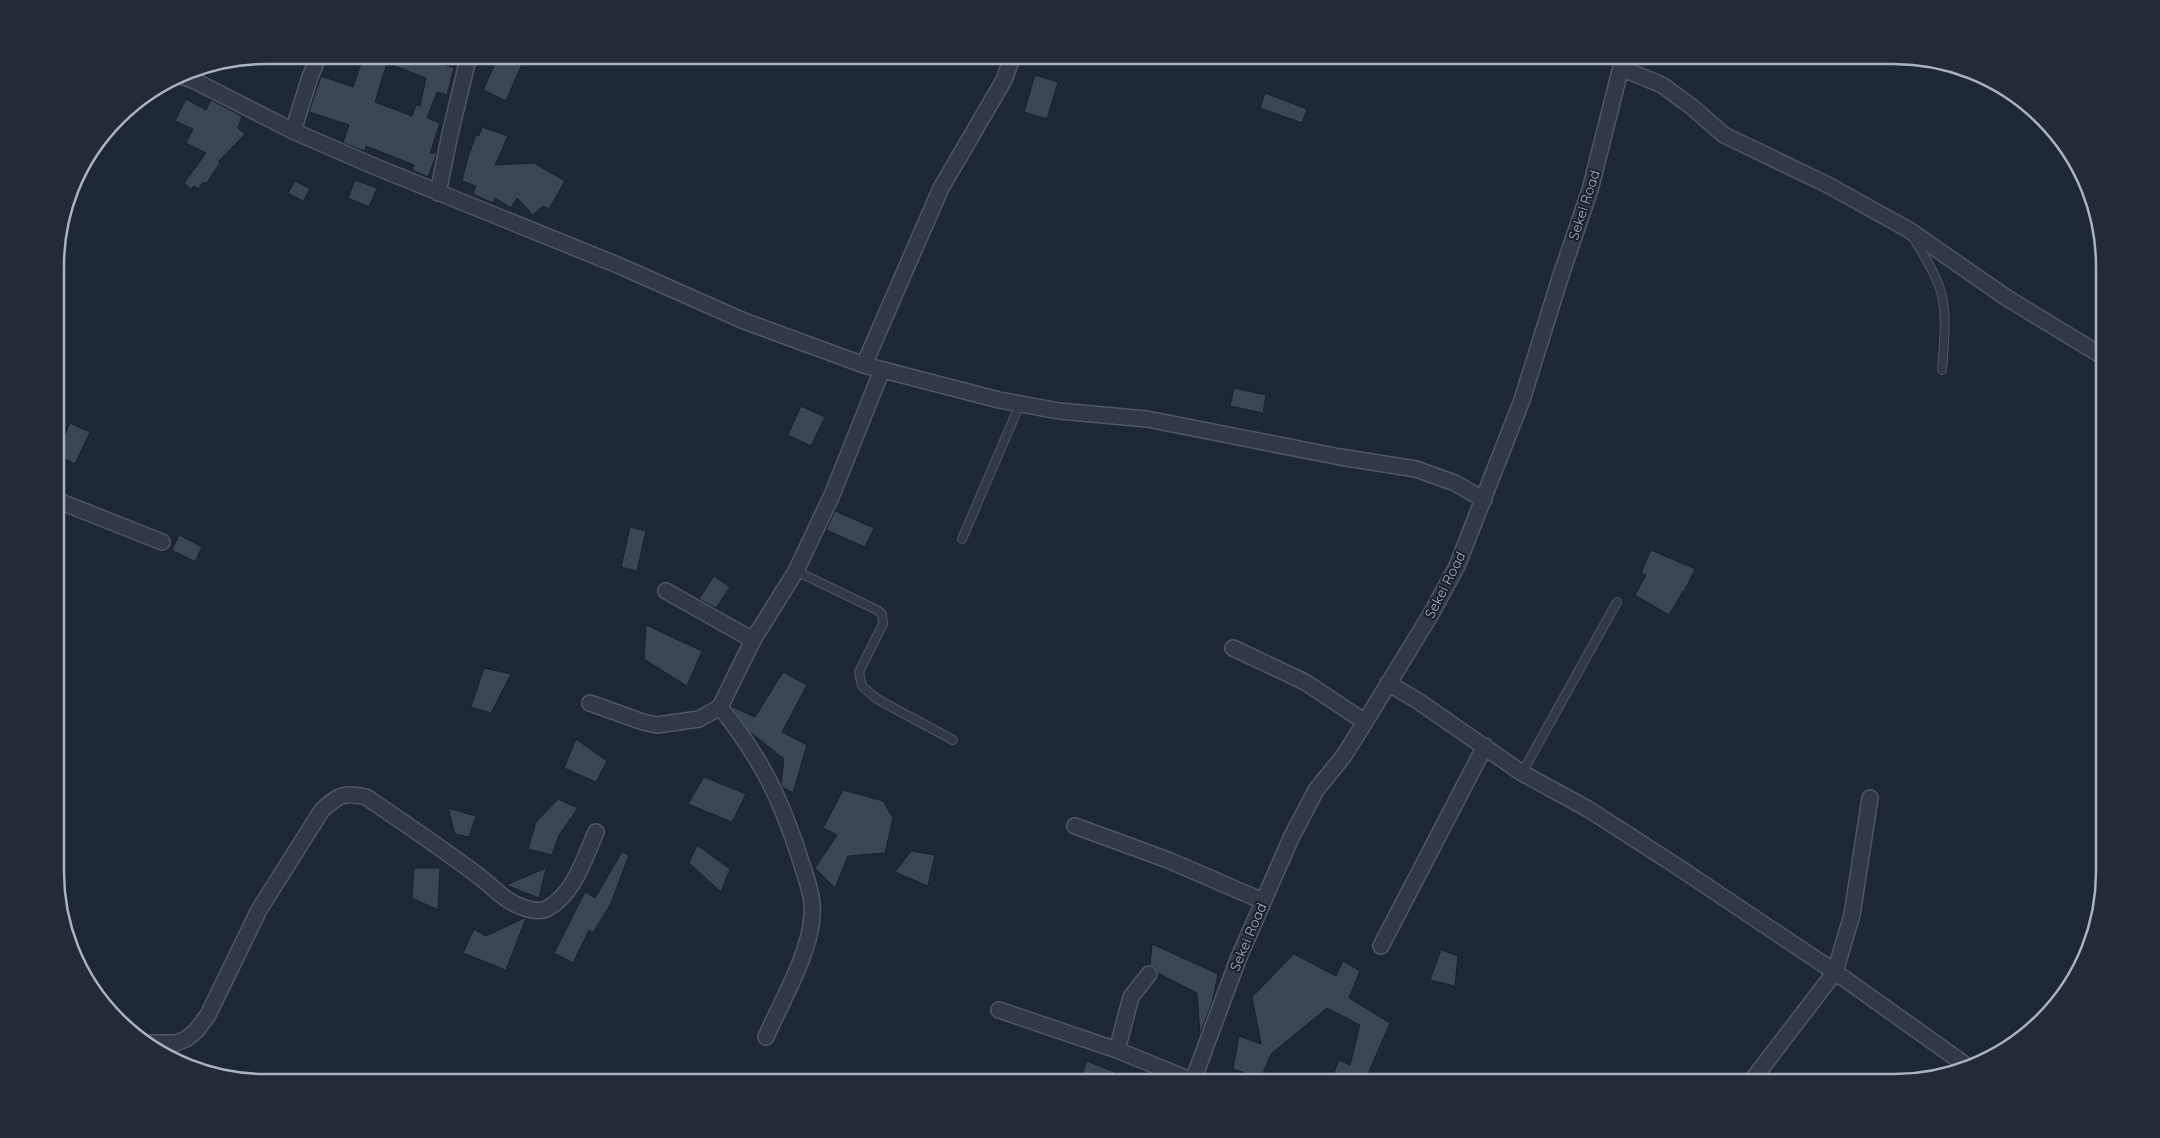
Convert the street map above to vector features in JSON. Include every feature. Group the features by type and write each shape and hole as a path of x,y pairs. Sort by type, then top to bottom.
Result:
{"street":[{"path":"293,131 315,64"},
{"path":"438,193 467,64"},
{"path":"864,365 941,188 1004,80 1010,64"},
{"name":"Sekei Road","path":"1196,1074 1239,957 1291,838 1316,790 1343,756 1365,722 1431,614 1457,566 1522,400 1590,190 1621,64"},
{"path":"1627,64 1662,85 1692,107 1724,135 1828,185 1909,230 2007,298 2096,352"},
{"path":"189,79 293,131 438,193 620,266 744,320 864,365 1020,404 1058,411 1147,419 1416,469 1455,483 1484,500"},
{"path":"590,703 642,722 657,725 699,719 720,707 753,640 796,571 832,495 882,370"},
{"path":"64,503 162,542"},
{"path":"666,591 753,640"},
{"path":"1233,648 1305,682 1365,722"},
{"path":"1388,683 1418,701 1522,773 1588,809 1835,972 1962,1063"},
{"path":"720,707 745,738 774,789 790,827 810,890 813,915 804,952 766,1037"},
{"path":"1381,946 1485,746"},
{"path":"159,1043 176,1043 186,1039 196,1031 208,1014 259,910 322,810 336,797 348,793 366,797 476,875 503,897 521,907 533,910 542,911 549,908 565,896 596,832"},
{"path":"1757,1074 1835,972 1852,915 1870,798"},
{"path":"1075,826 1168,860 1263,901"},
{"path":"1117,1050 1131,997 1150,974"},
{"path":"999,1010 1117,1050 1174,1074"}],"lane":[{"path":"1909,230 1938,282 1944,324 1942,370"},
{"path":"962,538 1020,404"},
{"path":"796,571 882,614 883,624 859,672 862,686 877,699 953,740"},
{"path":"1522,773 1617,602"}],"building":[{"path":"361,64 387,64 375,102 412,116 416,105 420,106 426,78 390,64 443,64 454,68 447,95 437,92 427,118 440,123 430,153 437,153 428,177 412,170 414,165 366,146 365,151 343,143 349,125 309,112 321,76 353,87"},
{"path":"495,64 522,64 506,101 483,90"},
{"path":"1035,75 1058,82 1047,119 1024,112"},
{"path":"1265,93 1307,109 1302,123 1260,108"},
{"path":"186,99 206,110 211,100 242,116 238,128 245,134 218,162 220,163 206,184 203,182 198,189 194,186 191,189 184,183 206,153 186,143 193,129 175,121"},
{"path":"482,127 508,136 495,165 534,163 565,181 549,209 543,206 533,215 517,198 511,208 495,198 493,203 473,194 476,186 462,181 476,135 479,136"},
{"path":"355,180 377,188 369,207 348,198"},
{"path":"295,181 310,189 303,201 288,193"},
{"path":"1234,388 1266,395 1263,413 1230,406"},
{"path":"801,406 825,417 811,446 788,435"},
{"path":"70,423 90,432 75,464 64,459 64,437"},
{"path":"835,511 874,528 865,547 826,530"},
{"path":"630,527 646,531 637,571 621,567"},
{"path":"179,535 202,547 195,562 172,550"},
{"path":"1651,550 1695,569 1684,592 1669,615 1635,595 1646,575 1641,573"},
{"path":"714,576 730,587 716,608 699,599"},
{"path":"646,625 702,651 687,686 644,659"},
{"path":"484,668 511,674 491,713 471,707"},
{"path":"783,672 807,685 782,732 807,745 793,793 782,787 781,784 784,759 749,731 731,706 755,717"},
{"path":"576,739 607,761 596,782 564,768"},
{"path":"704,777 746,794 732,822 688,804"},
{"path":"843,790 883,801 893,818 885,853 848,856 835,888 815,868 837,835 823,828"},
{"path":"558,799 578,808 559,835 552,855 528,849 536,822"},
{"path":"448,808 476,816 469,837 455,834"},
{"path":"697,845 730,869 721,892 689,863"},
{"path":"911,851 935,855 928,886 895,872"},
{"path":"622,852 629,855 611,903 593,933 589,930 573,963 554,953 585,892 595,898"},
{"path":"414,868 440,868 438,910 412,898"},
{"path":"546,868 539,898 506,885"},
{"path":"526,918 506,970 463,953 474,929 486,936"},
{"path":"1152,944 1218,974 1212,1003 1200,1034 1197,993 1158,973 1155,967 1150,965"},
{"path":"1441,950 1458,956 1455,986 1430,980"},
{"path":"1294,954 1336,976 1343,961 1360,971 1349,998 1390,1023 1368,1074 1334,1074 1339,1060 1350,1065 1360,1025 1327,1008 1271,1054 1263,1074 1249,1074 1233,1069 1239,1036 1261,1044 1252,997"},
{"path":"1087,1061 1119,1074 1082,1074"}]}
